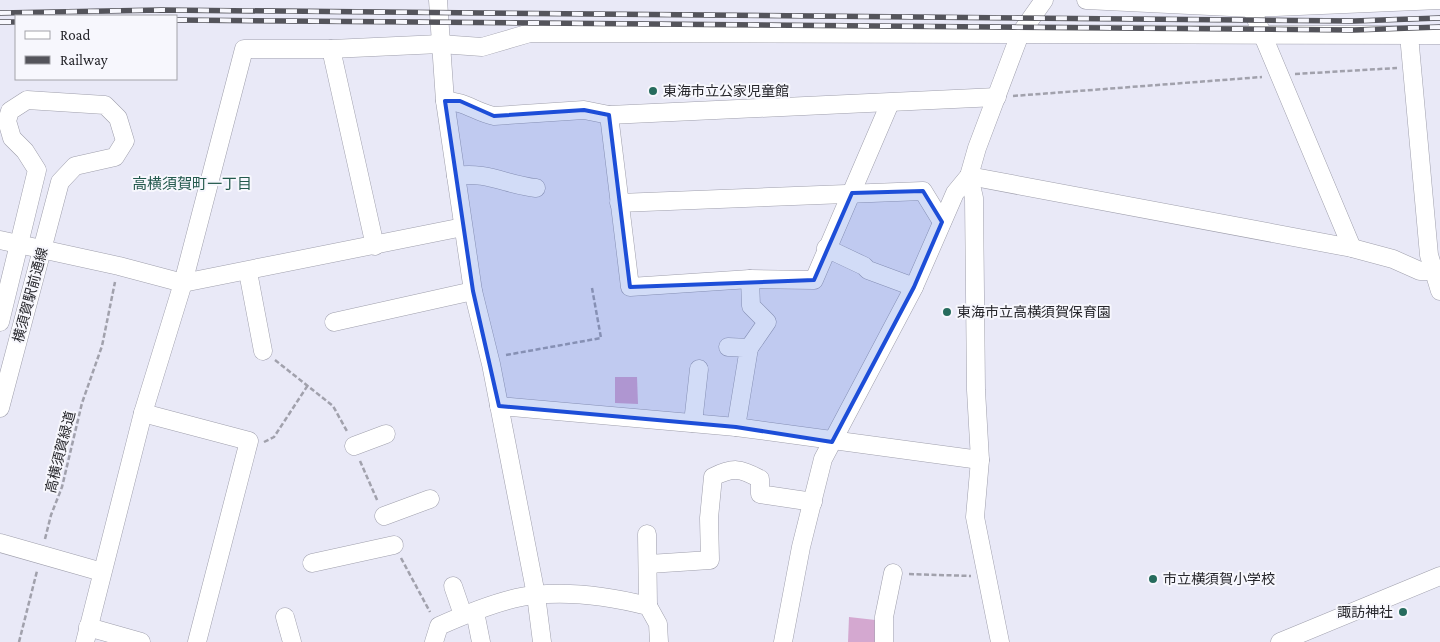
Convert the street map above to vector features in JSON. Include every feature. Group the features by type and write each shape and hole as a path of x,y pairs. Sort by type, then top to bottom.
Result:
{"street":[{"path":"438,0 445,101 473,291 499,406 536,594 542,642"},
{"path":"782,642 823,459 914,287 955,193 969,176 977,148 1020,34 1044,0"},
{"path":"1086,0 1250,4 1440,0"},
{"path":"1250,4 1352,248"},
{"path":"140,642 86,634 143,413 183,283 244,49 331,50 440,44 482,47 530,33 1440,35"},
{"path":"1409,35 1429,255 1437,271 1440,291"},
{"path":"331,50 375,246"},
{"path":"445,101 460,101 483,114 494,116 526,112 584,110 609,115 997,97"},
{"name":"横須賀駅前通線","path":"0,322 37,170 25,151 12,138 5,109 27,100 105,104 118,118 125,141 115,157 75,166 60,182 0,408"},
{"path":"609,115 630,287 750,279 814,280 826,248 852,193 890,103"},
{"path":"456,176 479,174 536,188"},
{"path":"969,176 1352,248 1393,259 1420,271 1437,271"},
{"path":"969,176 974,198 976,390 980,460 975,517 1000,642"},
{"path":"619,203 923,191 942,222"},
{"path":"0,240 43,248 183,283 248,272 463,227"},
{"path":"826,248 864,266 868,270 914,287"},
{"path":"248,272 263,351"},
{"path":"736,428 750,348 767,322 751,306 750,279"},
{"path":"334,322 473,291"},
{"path":"728,347 750,348"},
{"path":"693,423 698,369"},
{"path":"499,406 693,423 980,460"},
{"path":"143,413 250,441 197,642"},
{"path":"354,446 386,434"},
{"path":"649,564 710,560 709,518 713,477 727,470 735,469 748,472 760,479 760,494 813,502"},
{"path":"384,516 430,499"},
{"path":"647,534 649,564 648,606 658,624 659,642"},
{"path":"0,543 102,572"},
{"path":"312,563 394,545"},
{"path":"884,642 884,617 893,574"},
{"path":"1280,642 1440,576"},
{"path":"453,586 469,614 481,642"},
{"path":"436,634 469,614 536,594 587,596 648,606"},
{"path":"285,617 292,642"}],"path":[{"path":"997,97 1280,75 1412,67"},
{"name":"高横須賀緑道","path":"19,642 51,515 62,486 82,403 102,346 107,311 119,266"},
{"path":"489,358 601,338 592,288"},
{"path":"263,351 334,406 354,446 384,516"},
{"path":"247,451 274,437 308,385"},
{"path":"394,545 421,598 436,634"},
{"path":"893,574 988,576"}],"highlighted area":[{"path":"445,101 460,101 494,116 584,110 609,115 630,287 814,280 852,193 923,191 942,222 914,287 832,442 736,427 499,406 473,291"}],"shaded area":[{"path":"615,377 637,377 638,404 615,403"},
{"path":"849,617 884,621 884,642 848,642"}],"railway":[{"path":"0,13 161,10 1354,21 1440,18"},
{"path":"178,20 1354,30 1440,27"},
{"path":"0,22 15,22"}],"place":[{"name":"東海市立公家児童館","path":"653,91"},
{"name":"東海市立高横須賀保育園","path":"947,312"},
{"name":"市立横須賀小学校","path":"1153,579"},
{"name":"諏訪神社","path":"1403,612"}],"district":[{"name":"高横須賀町一丁目","path":"192,184"}]}
